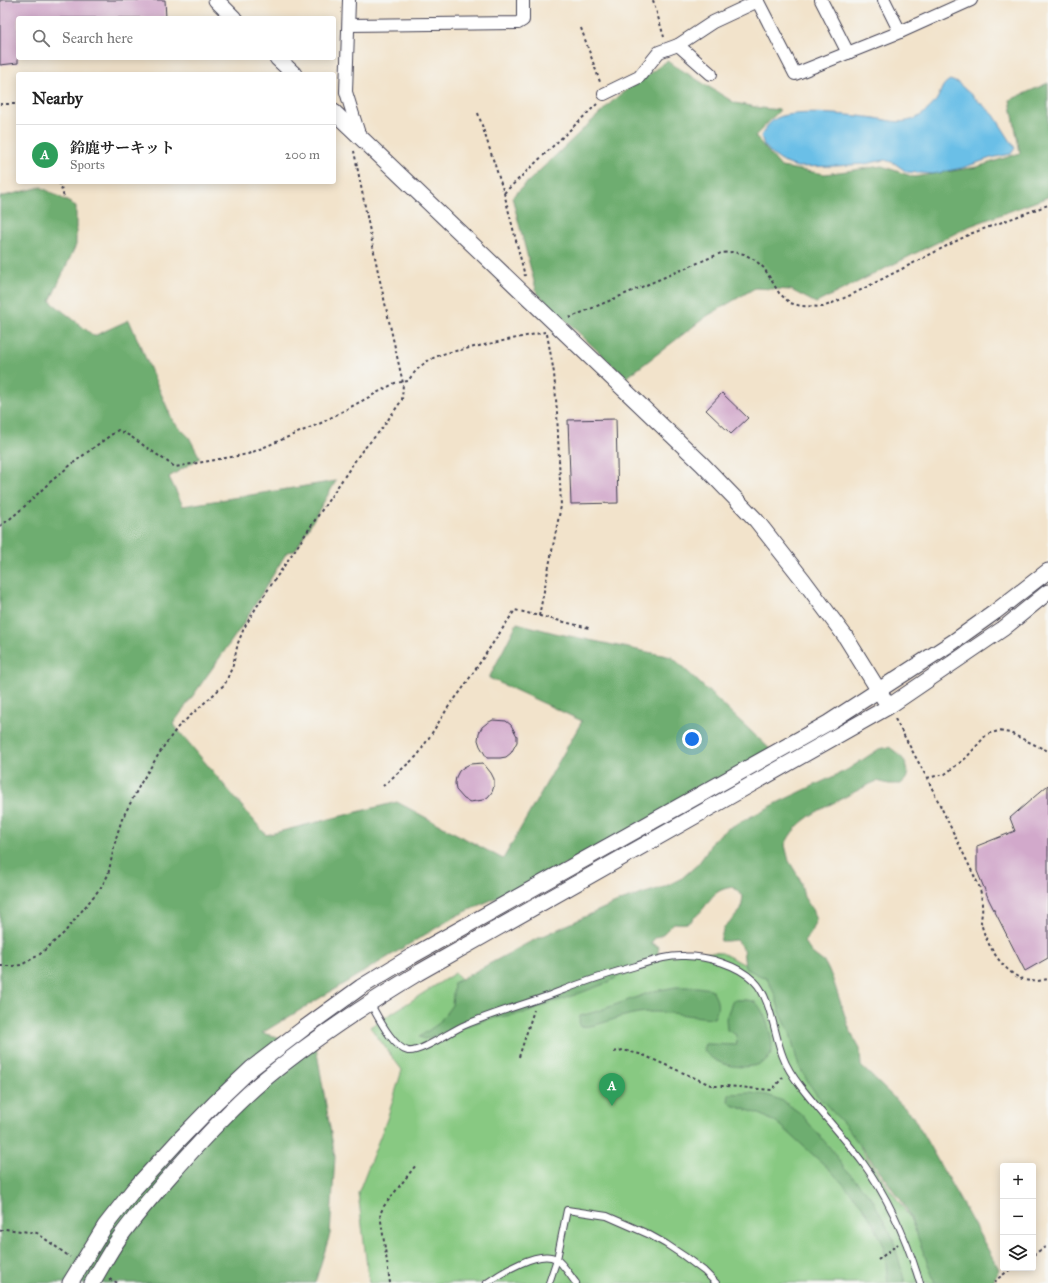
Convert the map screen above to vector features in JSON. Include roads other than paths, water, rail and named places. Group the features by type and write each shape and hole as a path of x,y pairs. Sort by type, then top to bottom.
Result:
{"street":[{"path":"216,0 232,16"},
{"path":"349,0 346,92 357,141"},
{"path":"349,25 518,23 523,20 523,0"},
{"path":"604,94 638,77 659,52 672,47 713,22 758,0 795,74 900,32 951,5 971,0"},
{"path":"822,0 848,53"},
{"path":"884,0 900,32"},
{"path":"672,47 711,74"},
{"path":"279,60 292,72"},
{"path":"336,115 357,141 551,328 702,464 756,520 840,630 888,707"},
{"path":"70,1283 106,1226 134,1189 179,1140 252,1068 303,1029 361,987 412,956 828,723 879,691 995,612 1048,571"},
{"path":"92,1283 120,1238 148,1200 226,1115 266,1078 314,1041 418,973 888,707 1004,628 1048,592"}],"lane":[{"path":"370,1003 385,1029 396,1042 403,1048 412,1050 426,1046 464,1025 616,972 664,957 686,956 719,961 742,972 754,980 762,991 783,1058 789,1070 863,1163 890,1206 905,1238 920,1283"},
{"path":"549,1283 567,1210 587,1214 598,1214 619,1220 666,1244 704,1272 716,1283"},
{"path":"487,1283 509,1269 536,1258 546,1256 556,1259 576,1283"}],"water":[{"path":"950,80 958,83 994,115 1015,148 1011,154 991,158 962,168 933,174 907,172 894,163 885,160 864,164 797,167 783,162 773,155 764,145 761,136 774,120 786,115 810,113 839,114 897,122 911,120 922,115 929,109 937,99 943,86"}],"place":[{"name":"鈴鹿サーキット","path":"612,1106"}]}
